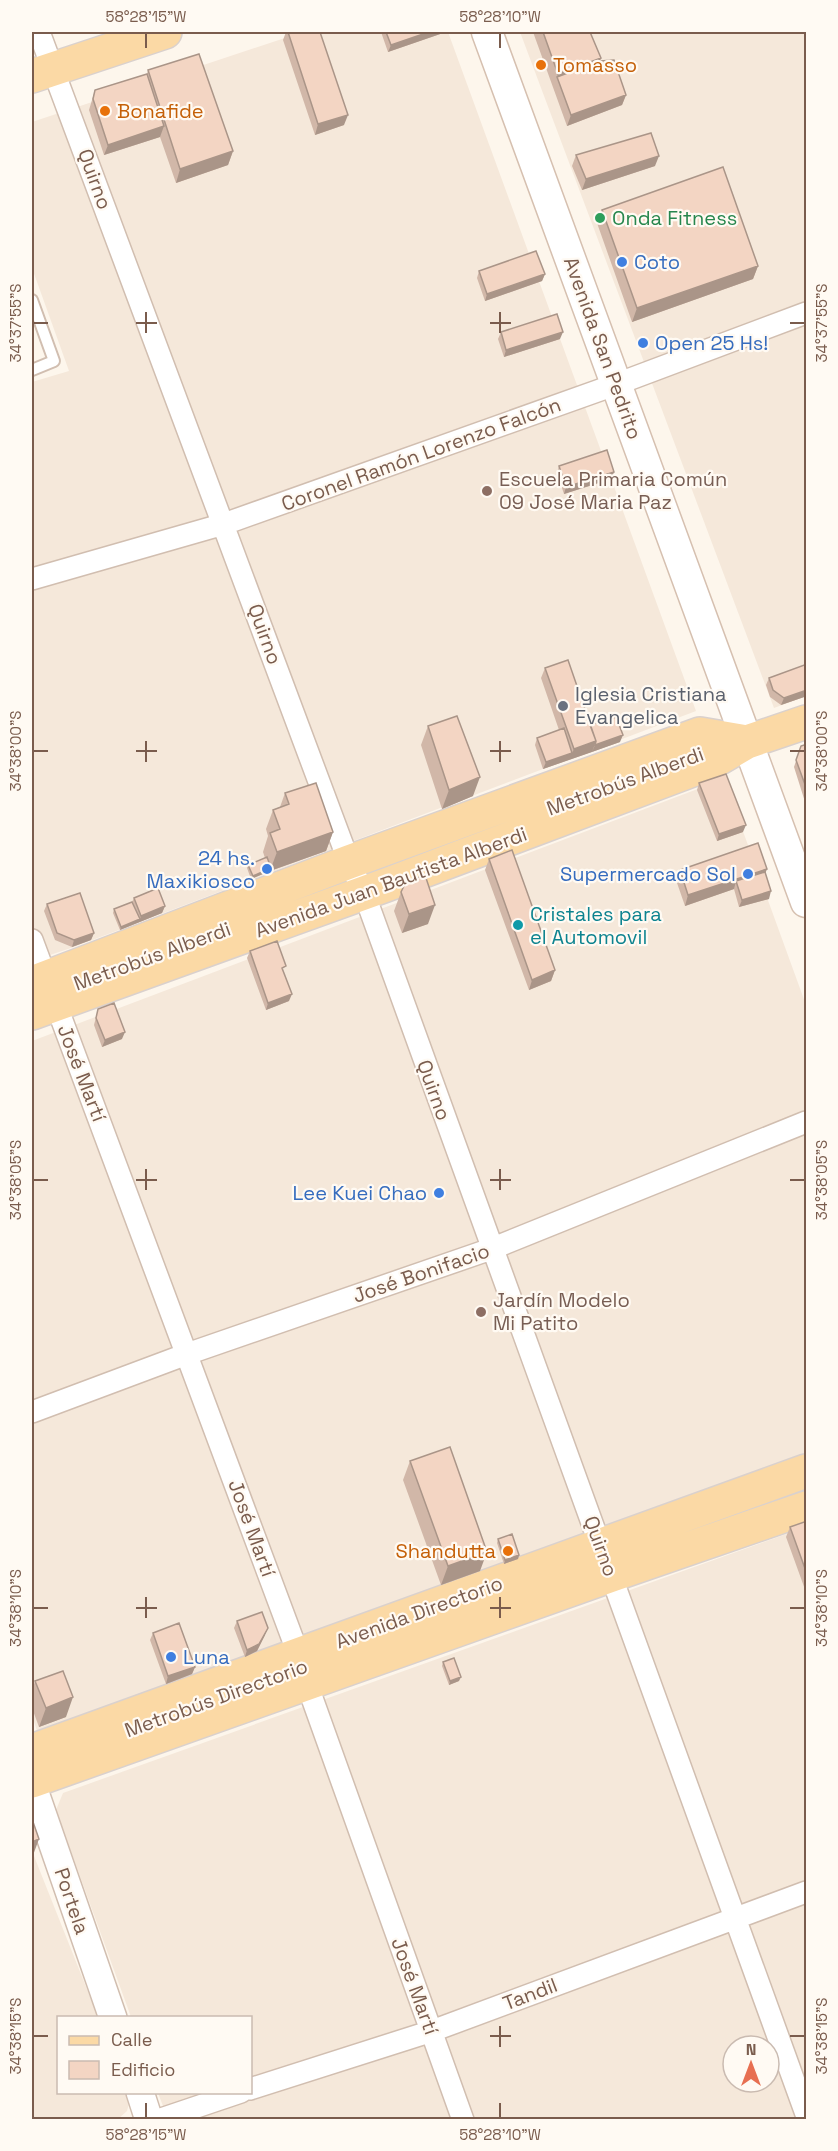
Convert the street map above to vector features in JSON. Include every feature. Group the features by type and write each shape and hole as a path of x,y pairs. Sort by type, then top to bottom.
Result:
{"main road":[{"path":"43,72 165,32"},
{"name":"Avenida San Pedrito","path":"487,32 807,902"},
{"name":"Avenida Juan Bautista Alberdi","path":"45,994 356,879 711,763 747,742 807,722"},
{"name":"Avenida Directorio","path":"37,1752 303,1668 606,1559 807,1471"},
{"name":"Avenida Directorio","path":"606,1559 807,1508"},
{"name":"Avenida Directorio","path":"32,1783 303,1668"}],"street":[{"name":"Quirno","path":"39,32 43,72 224,524 606,1559 807,2114"},
{"name":"Coronel Ramón Lorenzo Falcón","path":"32,579 224,524 617,384 807,313"},
{"name":"José Martí","path":"32,940 45,994 187,1354 303,1668 463,2120"},
{"name":"José Bonifacio","path":"32,1412 187,1354 491,1249 807,1122"},
{"name":"Portela","path":"32,1783 112,2016"},
{"name":"Tandil","path":"252,2088 432,2031 807,1892"},
{"path":"141,2094 149,2120"},
{"path":"158,2120 235,2094"}],"lane":[{"path":"32,300 54,361 32,370"},
{"name":"Metrobús Alberdi","path":"715,749 747,742"}],"shaded area":[{"path":"303,32 448,32 696,711 32,961 32,382 69,371 32,268 32,122"},
{"path":"520,32 806,32 806,696 774,708"},
{"path":"724,779 806,1005 806,1453 37,1731 32,1716 32,1041"},
{"path":"806,1527 806,2119 168,2119 158,2094 252,2094 252,2016 131,2016 56,1810 63,1793"},
{"path":"32,1851 98,2016 57,2016 57,2094 128,2094 130,2100 127,2111 118,2119 32,2119"}],"building":[{"path":"288,32 320,32 348,115 318,124"},
{"path":"386,32 429,32 391,45"},
{"path":"543,32 590,32 601,58 558,74"},
{"path":"199,54 233,151 180,169 148,70"},
{"path":"614,60 626,95 571,115 557,77 600,61"},
{"path":"147,74 164,126 108,145 93,99 95,90"},
{"path":"651,133 659,156 586,179 576,155"},
{"path":"723,167 758,266 637,308 602,210"},
{"path":"536,251 545,274 487,294 479,271"},
{"path":"557,314 563,332 506,350 501,332"},
{"path":"607,450 614,472 566,487 559,466"},
{"name":"Iglesia Cristiana Evangelica","path":"568,660 596,741 574,749 545,668"},
{"path":"807,664 807,690 784,698 773,690 769,678"},
{"path":"457,716 480,777 449,790 428,726"},
{"path":"616,717 623,735 595,745 596,741 590,725"},
{"path":"564,728 572,753 546,762 537,738"},
{"path":"807,744 807,790 796,760 801,746"},
{"path":"726,774 746,825 719,834 699,783"},
{"path":"316,783 333,832 277,852 270,833 280,829 273,810 289,804 285,793"},
{"path":"758,843 767,869 688,895 680,870"},
{"name":"Cristales para el Automovil","path":"512,850 555,970 532,980 489,859"},
{"path":"267,857 271,868 253,876 248,865"},
{"path":"765,872 771,891 742,900 736,881"},
{"path":"425,875 435,905 409,914 401,892 406,882"},
{"path":"158,888 165,906 141,916 134,898"},
{"path":"80,893 94,933 74,940 57,933 47,904"},
{"path":"132,902 140,919 121,927 114,909"},
{"path":"277,941 286,966 282,968 292,994 268,1003 250,951"},
{"path":"114,1003 125,1032 105,1040 96,1018 98,1009"},
{"path":"450,1447 487,1552 448,1566 410,1461"},
{"path":"807,1521 807,1574 790,1527"},
{"name":"Shandutta","path":"512,1534 519,1555 505,1560 498,1539"},
{"path":"262,1612 268,1628 259,1644 247,1650 237,1621"},
{"name":"Luna","path":"179,1623 195,1667 168,1676 153,1633"},
{"path":"454,1658 461,1677 450,1681 443,1662"},
{"path":"63,1671 73,1697 46,1708 35,1681"},
{"path":"32,1819 39,1839 32,1842"}],"place":[{"name":"Tomasso","path":"541,65"},
{"name":"Bonafide","path":"105,111"},
{"name":"Onda Fitness","path":"600,218"},
{"name":"Coto","path":"622,262"},
{"name":"Open 25 Hs!","path":"643,343"},
{"name":"Escuela Primaria Común 09 José Maria Paz","path":"487,491"},
{"name":"Iglesia Cristiana Evangelica","path":"563,706"},
{"name":"24 hs. Maxikiosco","path":"267,869"},
{"name":"Supermercado Sol","path":"748,874"},
{"name":"Cristales para el Automovil","path":"518,925"},
{"name":"Lee Kuei Chao","path":"439,1193"},
{"name":"Jardín Modelo Mi Patito","path":"481,1312"},
{"name":"Shandutta","path":"508,1551"},
{"name":"Luna","path":"171,1657"}]}
